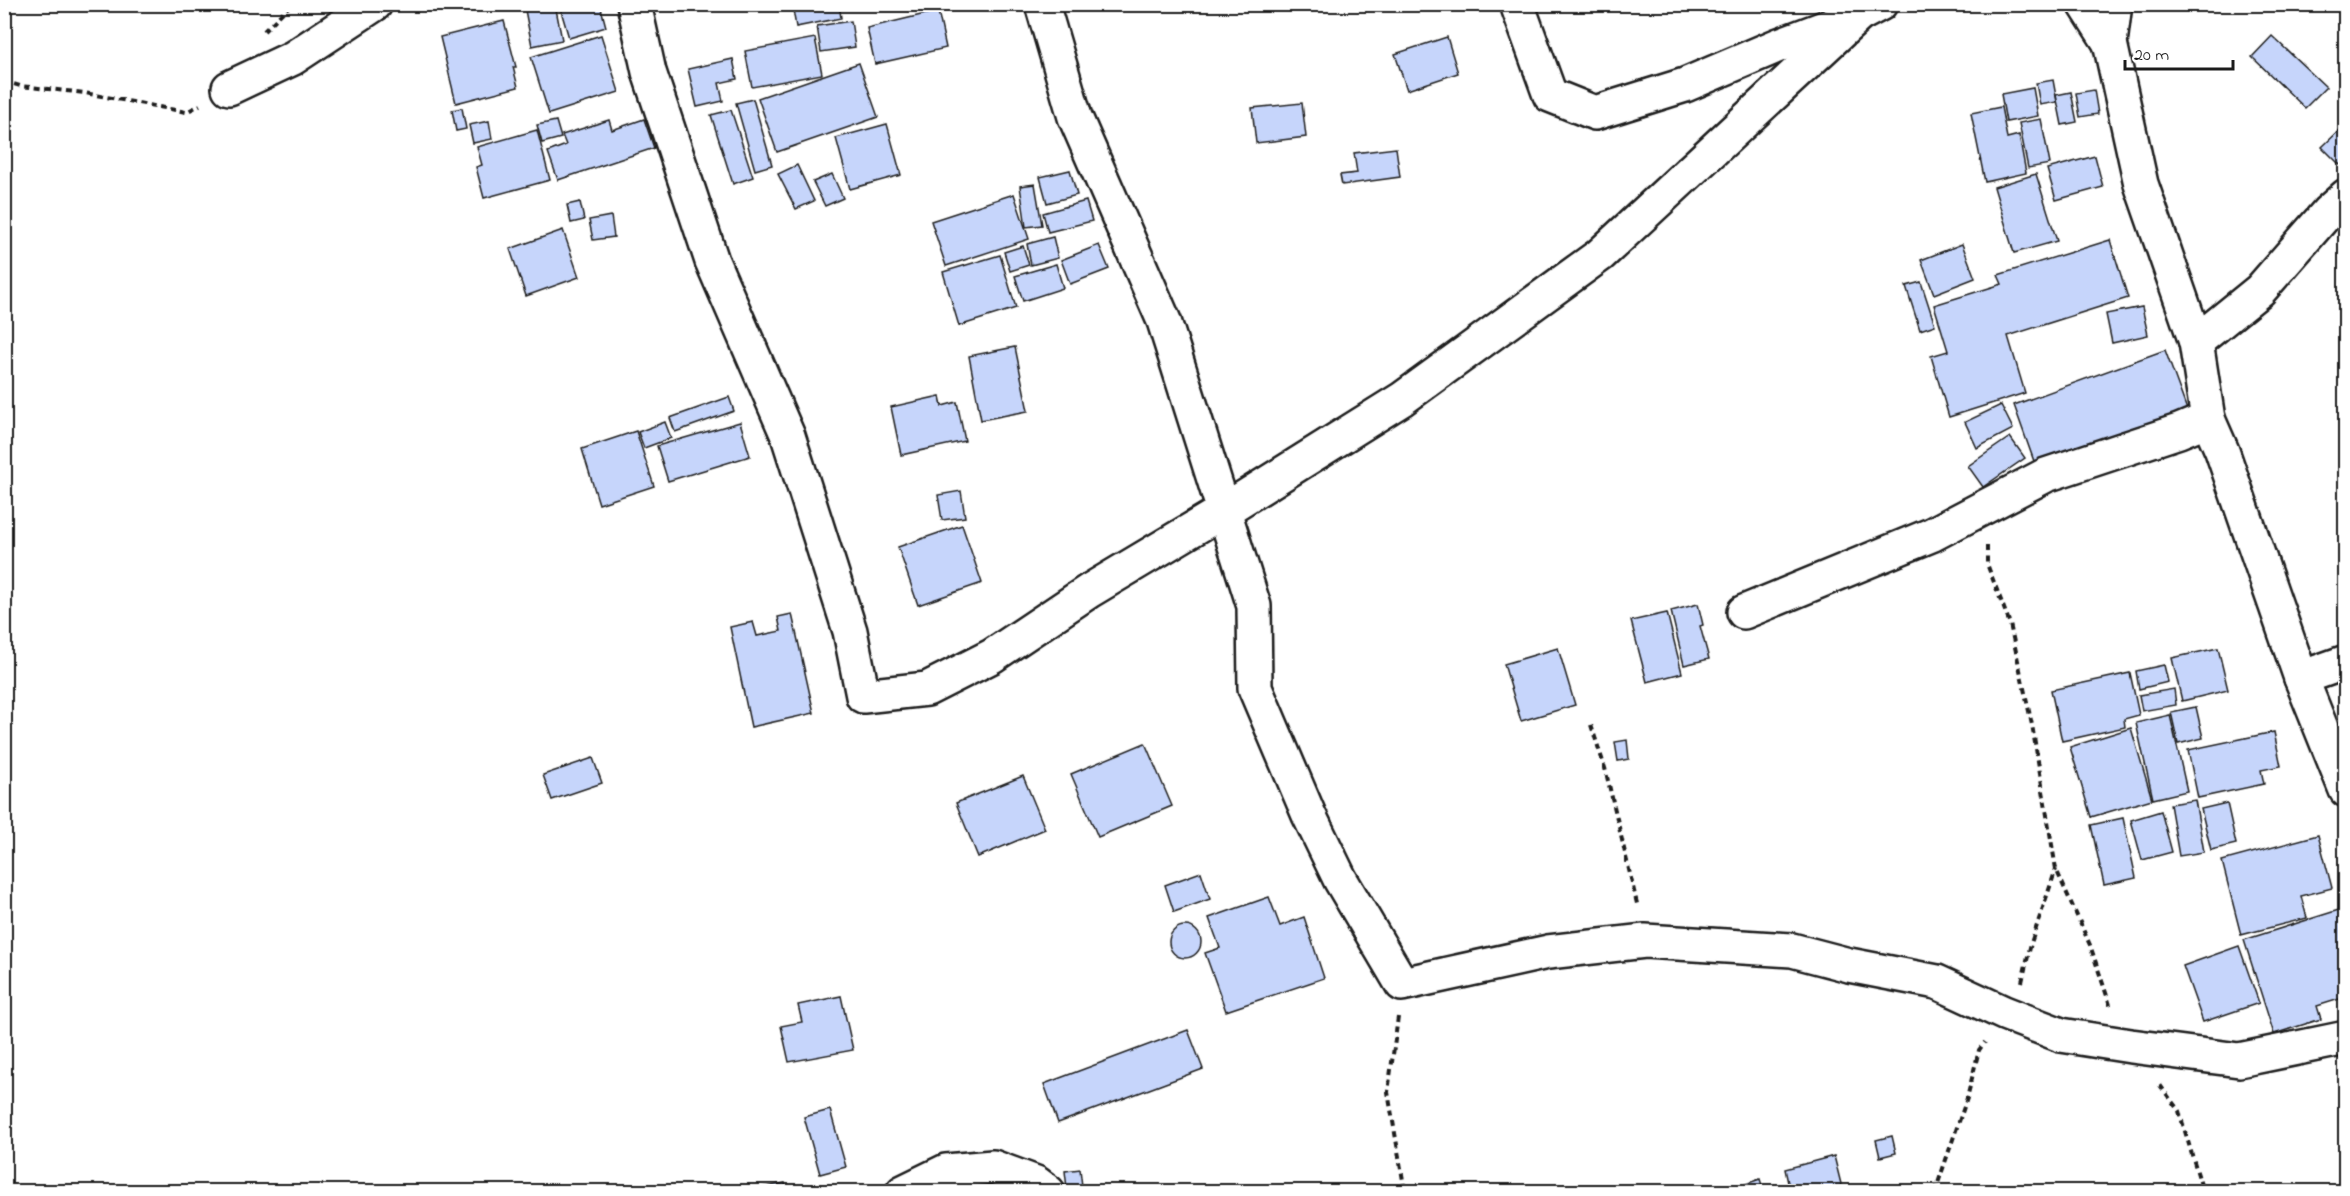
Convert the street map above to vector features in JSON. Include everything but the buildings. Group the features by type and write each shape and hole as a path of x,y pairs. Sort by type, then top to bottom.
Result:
{"street":[{"path":"229,88 293,58 375,4"},
{"path":"634,4 648,72 712,261 789,436 849,632 863,696 927,689 992,656 1089,591 1223,511 1402,399 1600,255 1869,10"},
{"path":"1042,4 1075,117 1164,321 1254,606 1255,688 1309,815 1340,879 1402,984 1548,952 1645,941 1792,950 1849,965 1937,982 2061,1035 2131,1046 2239,1060 2346,1038"},
{"path":"1517,4 1550,95 1595,113 1685,85 1869,10"},
{"path":"2085,4 2110,43"},
{"path":"2115,4 2110,43 2141,184 2196,342 2208,419 2222,451 2301,678 2346,790"},
{"path":"2196,342 2260,290 2328,212 2346,196"},
{"path":"1744,612 1931,535 2046,475 2179,431 2208,419"},
{"path":"2301,678 2346,662"},
{"path":"903,1191 946,1171 993,1167 1036,1183 1048,1191"}],"path":[{"path":"262,35 291,4"},
{"path":"4,81 20,86 85,93 186,112 229,88"},
{"path":"1986,505 1988,564 2010,624 2032,725 2056,869 2090,945 2106,1000 2131,1046 2179,1110 2203,1191"},
{"path":"1591,725 1607,778 1645,941"},
{"path":"1935,1191 1967,1098 1979,1050 2022,984 2031,943 2056,869"},
{"path":"1402,984 1388,1092 1406,1191"}]}
